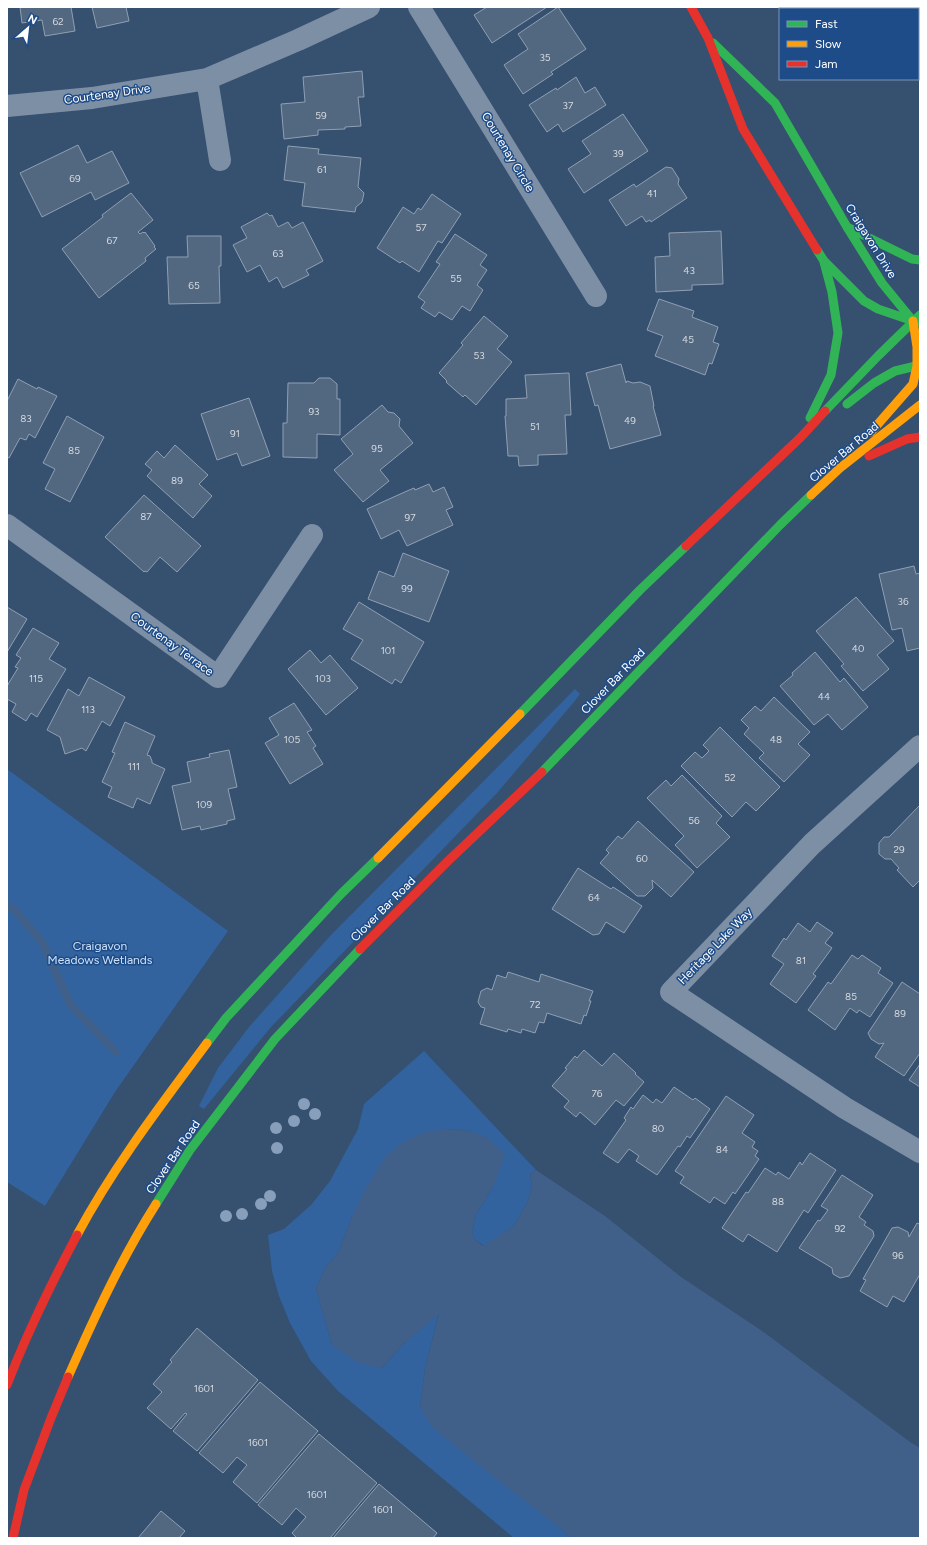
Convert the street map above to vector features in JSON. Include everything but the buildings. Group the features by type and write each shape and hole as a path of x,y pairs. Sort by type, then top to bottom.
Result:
{"main road":[{"name":"Craigavon Drive","path":"691,7 708,38 743,129 824,261 864,302 878,309 918,320"},
{"name":"Craigavon Drive","path":"708,38 775,103 882,284 918,320"},
{"path":"847,227 912,259 920,260"},
{"path":"801,437 831,375 838,333 832,292 824,261"},
{"path":"840,468 913,384 918,366 918,320"},
{"path":"7,1385 19,1354 55,1276 93,1205 136,1138 226,1018 341,894 451,785 640,590 801,437 878,356 918,320"},
{"path":"801,437 874,384 895,371 918,366"},
{"name":"Clover Bar Road","path":"13,1538 24,1490 51,1418 111,1284 140,1229 190,1150 241,1081 275,1039 343,966 448,861 546,767 780,525 840,468 920,405"},
{"path":"840,468 907,439 920,437"}],"street":[{"name":"Courtenay Drive","path":"7,106 92,98 207,79 298,40 369,7"},
{"name":"Courtenay Circle","path":"420,7 596,296"},
{"path":"207,79 220,160"},
{"name":"Courtenay Terrace","path":"7,525 218,677 312,535"},
{"name":"Heritage Lake Way","path":"920,746 812,844 671,992 844,1108 920,1152"}],"green space":[{"path":"575,689 580,694 574,702 497,793 271,1027 204,1109 199,1106 218,1068 249,1027 330,936"},
{"name":"Craigavon Meadows Wetlands","path":"7,769 228,931 115,1092 45,1206 7,1182"},
{"path":"424,1051 536,1170 530,1174 532,1186 528,1201 514,1226 484,1246 474,1239 472,1232 476,1214 493,1187 489,1139 469,1131 444,1129 352,1217 338,1253 326,1267 316,1288 332,1345 382,1368 403,1344 439,1313 425,1369 420,1407 565,1532 570,1538 514,1538 338,1391 311,1361 290,1323 279,1296 272,1271 268,1235 284,1229 311,1205 330,1181 358,1129 364,1104"}],"shaded area":[{"path":"444,1129 470,1131 489,1139 505,1155 493,1187 476,1214 472,1232 474,1239 483,1246 514,1226 528,1201 532,1186 530,1174 536,1170 605,1216 681,1277 765,1333 920,1448 920,1538 570,1538 565,1532 432,1427 420,1407 425,1369 439,1314 403,1344 382,1368 359,1363 332,1345 316,1288 326,1267 338,1253 352,1217 366,1188 386,1156 402,1143 422,1133"}],"waterway":[{"path":"7,906 15,910 42,942 70,1004 116,1052"}],"traffic: fast":[{"path":"713,43 775,103 847,227 882,283 913,321"},
{"path":"847,227 912,259 920,260"},
{"path":"817,250 824,261 864,301 878,309 920,322"},
{"path":"810,418 831,375 838,333 832,292 824,262"},
{"path":"825,411 920,315"},
{"path":"847,404 874,383 895,371 920,365"},
{"path":"542,772 780,525 811,495"},
{"path":"520,714 640,590 686,546"},
{"path":"207,1043 226,1018 341,894 378,858"},
{"path":"156,1204 190,1150 275,1039 360,949"}],"traffic: slow":[{"path":"871,432 913,384 917,366 917,347 913,321"},
{"path":"811,495 840,468 920,405"},
{"path":"378,858 520,714"},
{"path":"77,1235 91,1209 122,1160 207,1043"},
{"path":"68,1377 120,1267 156,1204"}],"traffic: jam":[{"path":"691,7 708,38 743,129 817,250"},
{"path":"686,546 801,437 825,411"},
{"path":"869,456 907,439 920,437"},
{"path":"360,949 448,861 542,772"},
{"path":"7,1385 40,1309 77,1235"},
{"path":"13,1538 24,1490 68,1377"}]}
